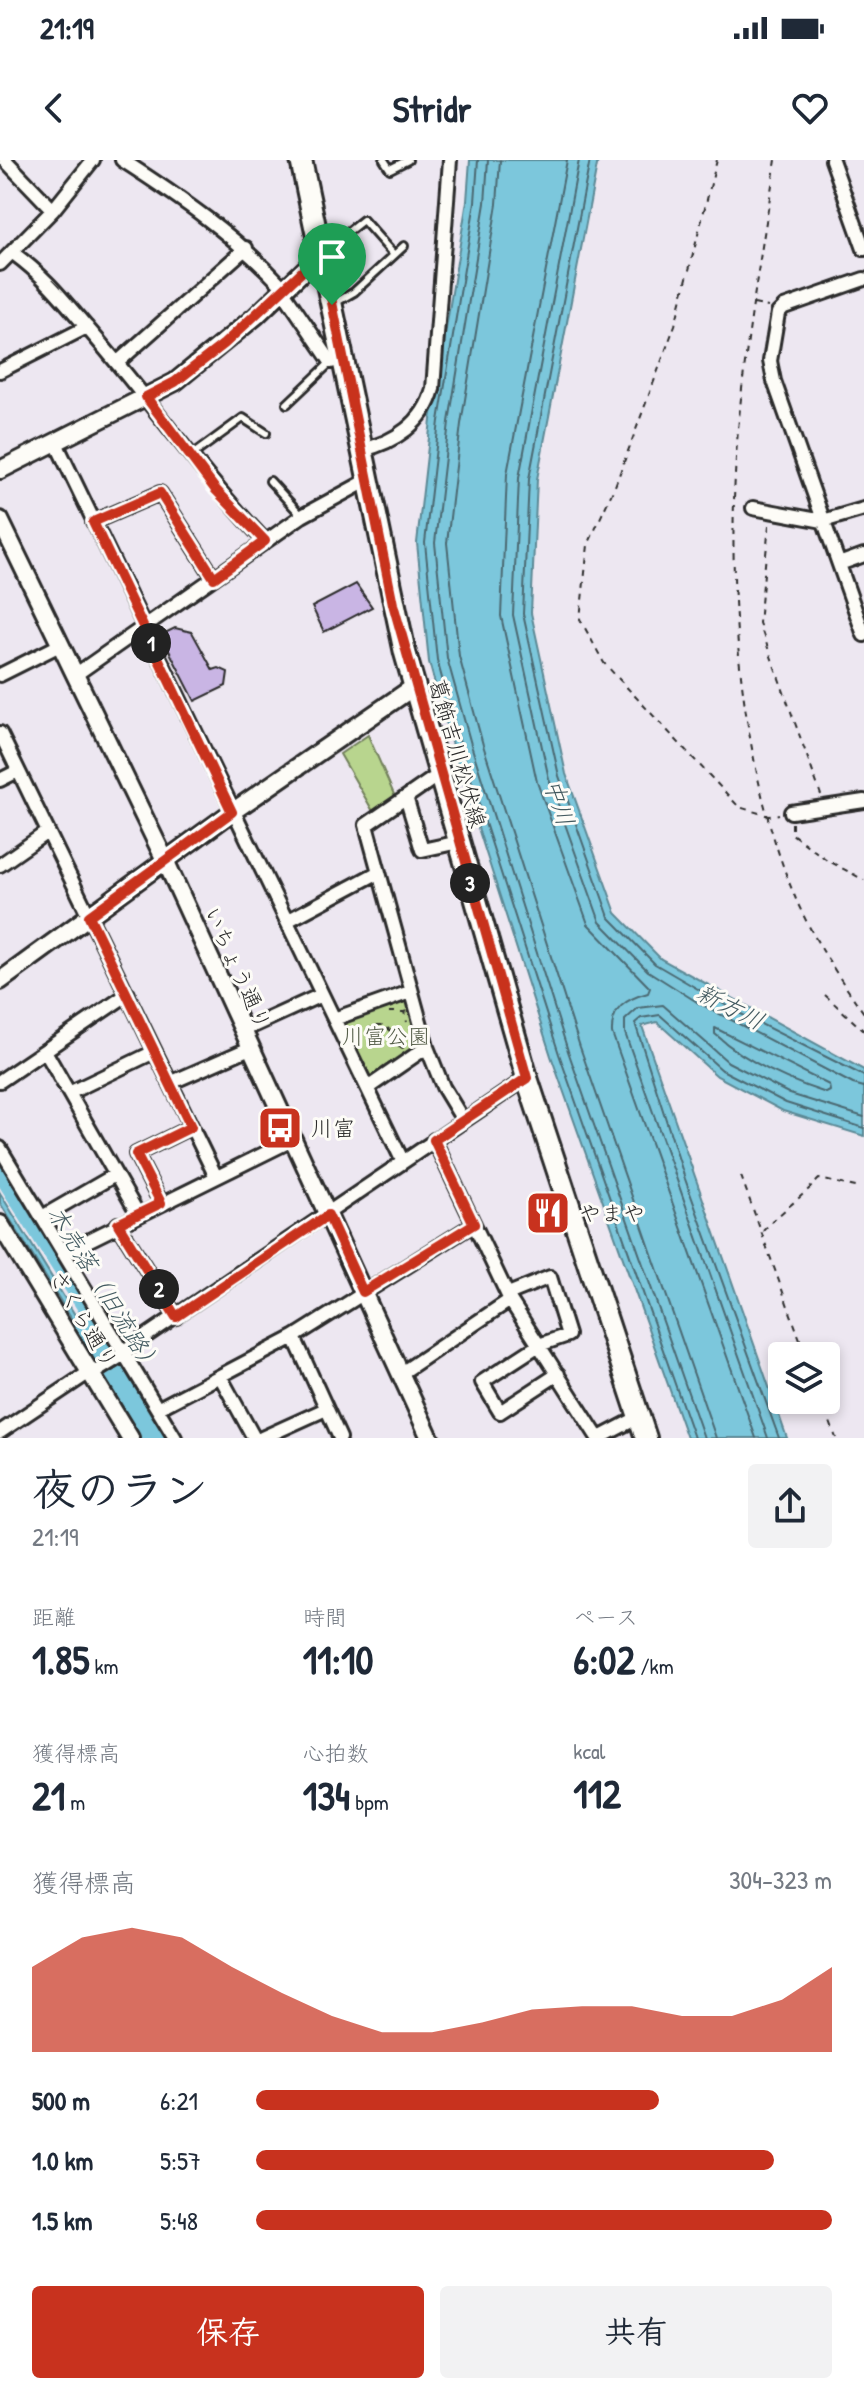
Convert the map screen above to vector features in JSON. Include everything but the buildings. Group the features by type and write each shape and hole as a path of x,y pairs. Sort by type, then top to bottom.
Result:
{"main road":[{"name":"葛飾吉川松伏線","path":"301,160 332,305 337,361 362,450 393,604 415,686 527,1078 646,1438"}],"street":[{"path":"5,160 53,210"},
{"path":"0,264 53,210 93,160"},
{"path":"122,160 192,205 246,248 283,289 337,361"},
{"path":"362,450 404,430 427,409 433,389 450,160"},
{"path":"832,160 864,249"},
{"path":"118,362 246,248"},
{"path":"13,253 44,275 146,397 215,489 265,541"},
{"path":"0,470 146,397 205,360 322,253"},
{"path":"864,279 784,307 776,322 770,361 774,381 864,635"},
{"path":"0,371 87,327"},
{"path":"56,443 403,1162"},
{"path":"75,675 302,516 368,480"},
{"path":"93,522 160,493 214,578"},
{"path":"753,508 823,521 864,509"},
{"name":"いちょう通り","path":"0,520 165,860 430,1438"},
{"path":"839,564 864,555"},
{"path":"0,675 60,645"},
{"path":"0,981 232,812 415,686"},
{"path":"0,733 216,1177"},
{"path":"0,780 18,771"},
{"path":"441,777 366,825 427,1047 443,1087 463,1120"},
{"path":"406,797 422,850 459,842"},
{"path":"786,813 864,801"},
{"path":"0,865 47,832"},
{"path":"287,921 377,873"},
{"path":"334,1019 410,992"},
{"path":"0,1081 128,994"},
{"path":"242,1031 321,995"},
{"path":"369,1087 427,1047"},
{"path":"170,1083 250,1048"},
{"path":"45,1051 138,1214"},
{"path":"69,1093 154,1052"},
{"path":"0,1432 125,1352 527,1078"},
{"path":"161,1203 136,1154 191,1127"},
{"path":"63,1253 292,1140"},
{"path":"434,1140 509,1297 598,1438 639,1417"},
{"path":"0,1148 175,1438"},
{"path":"42,1217 115,1175"},
{"name":"さくら通り","path":"0,1224 94,1371 130,1438"},
{"path":"118,1224 176,1317"},
{"path":"159,1408 294,1337 474,1224"},
{"path":"400,1374 509,1297 550,1277 568,1335 539,1345 482,1382 500,1412 558,1374"},
{"path":"294,1337 340,1438"},
{"path":"220,1376 254,1438"},
{"path":"262,1438 326,1409"}],"lane":[{"path":"384,160 390,169 408,160"},
{"path":"322,253 363,220 394,255"},
{"path":"332,305 354,292 404,246"},
{"path":"287,404 337,361"},
{"path":"191,456 243,418 266,433"},
{"path":"270,481 302,516"}],"path":[{"path":"717,160 675,325 615,486 588,545 580,619 604,663 739,807 769,816 786,813 792,834 827,860 864,880"},
{"path":"776,160 753,304 737,441 734,568 751,731 769,816 797,902 814,936 864,1013"},
{"path":"753,304 770,307"},
{"path":"771,512 759,623 826,807"},
{"path":"825,995 864,1031"},
{"path":"382,1011 404,1012 411,1009"},
{"path":"404,1012 408,1024"},
{"path":"357,1038 374,1025 384,1025 392,1032 394,1046 405,1049"},
{"path":"354,1034 359,1045"},
{"path":"400,1053 411,1040"},
{"path":"741,1176 801,1342"},
{"path":"762,1233 780,1212 797,1201 819,1179 856,1187"},
{"path":"827,1414 836,1438"}],"green space":[{"path":"368,735 396,799 374,813 340,754"},
{"name":"川富公園","path":"405,997 423,1043 374,1080 370,1079 343,1025 345,1020"}],"water":[{"path":"470,160 598,160 537,479 531,613 566,774 616,913 661,959 864,1070 864,1136 783,1111 717,1076 657,1022 642,1026 768,1384 768,1414 779,1414 787,1438 687,1438 551,1056 454,753 429,662 417,543 431,420 467,201"},
{"path":"0,1193 96,1349 92,1352 0,1203"}],"waterway":[{"name":"木売落（旧流路）","path":"0,1169 122,1362 162,1438"},
{"path":"80,1327 144,1438"}],"place":[{"name":"川富","path":"280,1128"},
{"name":"やまや","path":"548,1213"}],"route":[{"path":"322,253 332,305 405,653 527,1078 434,1140 474,1224 363,1292 328,1215 176,1317 118,1224 161,1203 136,1154 191,1127 89,916 232,812 93,522 155,492 160,493 214,578 265,541 215,489 146,397 175,382 224,344 322,253"}],"water label":[{"name":"中川","path":"560,802"},
{"name":"新方川","path":"731,1006"}]}
